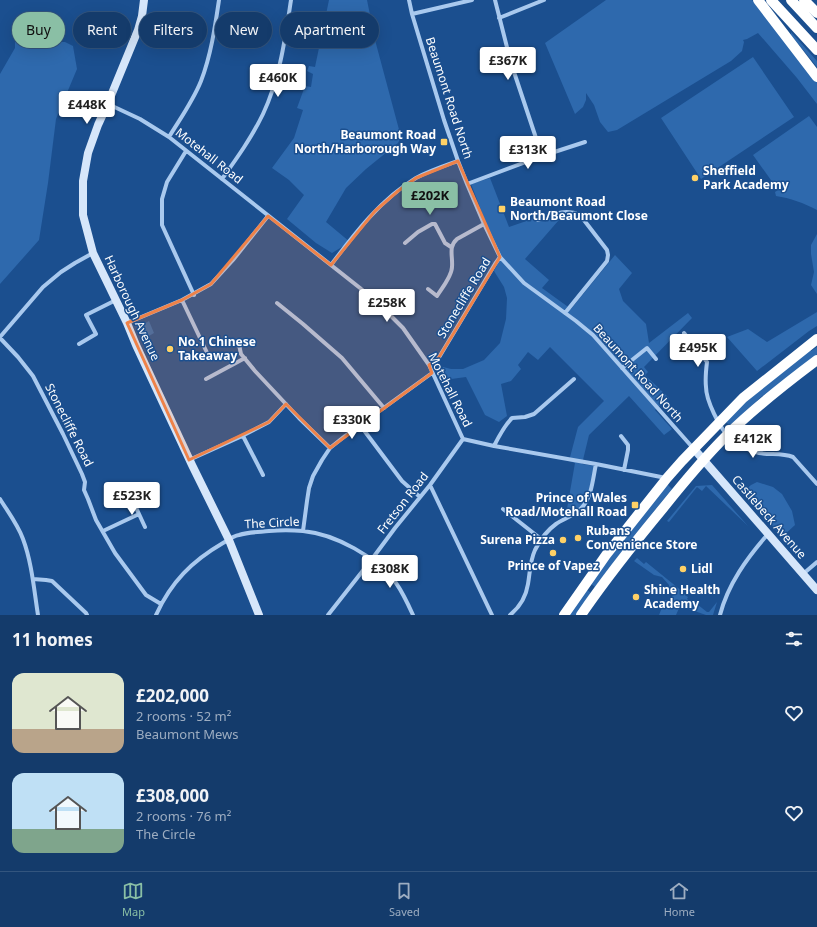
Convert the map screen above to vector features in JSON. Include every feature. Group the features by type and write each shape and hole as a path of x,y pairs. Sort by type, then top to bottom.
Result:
{"highway":[{"path":"758,0 817,77"},
{"path":"771,0 817,50"},
{"path":"791,0 817,28"},
{"path":"804,0 817,13"},
{"path":"564,615 606,555 667,478 742,398 817,339"},
{"path":"581,615 618,564 703,460 757,407 817,360"}],"street":[{"name":"Harborough Avenue","path":"144,0 138,30 98,125 88,153 82,181 83,215 93,253 189,460 229,540 260,615"},
{"path":"169,137 191,101 201,81 209,57 219,0"},
{"path":"222,178 241,152 264,113 283,53 291,0"},
{"name":"Beaumont Road North","path":"409,0 444,120 458,160 484,224 500,257 524,283 593,335 694,449"},
{"path":"412,14 472,0"},
{"path":"494,0 511,63 542,156"},
{"path":"499,18 544,0"},
{"name":"Motehall Road","path":"108,103 140,119 169,137 331,265 384,309 403,328 429,365 463,439 667,478"},
{"path":"467,184 542,156 585,142"},
{"path":"186,151 167,182 162,199 162,225 194,295"},
{"path":"331,265 375,211 398,191 416,178 458,160"},
{"path":"538,220 559,212 574,212 580,215 607,250 608,255 606,261 564,313"},
{"path":"127,324 194,295 211,284 233,260 268,216"},
{"path":"405,244 418,232 432,224 435,224 445,243 451,247"},
{"path":"428,289 437,296 450,274 452,269 451,247 453,242 484,224"},
{"path":"0,338 43,287 61,272 93,253"},
{"name":"Stonecliffe Road","path":"429,365 438,359 500,257"},
{"path":"79,344 96,334 86,315 116,300"},
{"path":"182,300 210,359"},
{"path":"276,304 304,324 342,358 384,408"},
{"path":"684,333 707,362 706,388 710,404 727,435 735,442 746,448 758,452 788,455 793,457 817,484"},
{"name":"Stonecliffe Road","path":"0,338 33,376 82,474 85,482 84,490 96,520 115,553 146,595 161,604"},
{"path":"238,340 242,354 255,371 298,418 330,448"},
{"path":"622,368 647,348 656,358"},
{"path":"206,379 245,358"},
{"path":"303,531 307,501 313,476 330,448 432,373"},
{"path":"494,446 507,422 512,418 525,417 534,414 574,379"},
{"path":"189,460 243,436 269,422 286,404"},
{"path":"360,425 402,481 420,497"},
{"path":"243,436 263,475"},
{"path":"621,436 628,445 624,470"},
{"name":"Fretson Road","path":"328,615 430,485 463,439"},
{"name":"Castlebeck Avenue","path":"694,449 817,590"},
{"path":"510,615 521,604 528,585 529,568 532,557 541,539 548,530 570,517 583,507 588,498 596,464"},
{"path":"430,485 492,615"},
{"path":"0,499 16,525 23,540 29,559 38,615"},
{"path":"132,499 145,527"},
{"path":"503,509 541,539"},
{"path":"102,531 139,514"},
{"name":"The Circle","path":"156,615 170,588 185,570 211,550 240,534 278,530 303,531 330,537 346,544 372,559 396,582 413,615"},
{"path":"720,615 721,608 731,586 742,567 768,534"},
{"path":"803,574 817,562"},
{"path":"33,579 52,581 86,612 87,615"}],"highlighted area":[{"path":"458,161 500,257 438,359 429,365 432,373 330,448 286,404 269,422 189,460 127,323 182,300 211,284 268,216 331,265 375,211 398,191 416,178"}],"shaded area":[{"path":"329,0 367,0 369,12 326,12"},
{"path":"606,0 752,0 817,82 817,104 797,78 758,33 743,40 742,51 731,61 617,130 608,132 600,122 594,105 586,93 586,100 583,107 575,114 545,43"},
{"path":"791,32 817,61 817,67 791,35"},
{"path":"65,42 73,46 77,69 56,119 39,240 0,284 0,74 15,48 65,48"},
{"path":"319,48 377,48 401,137 398,143 366,169 346,188 326,222 350,242 332,253 316,243 287,219 304,195 289,180 272,168 294,138 303,110 297,108 305,86 311,87 313,74 307,71 309,66 315,67"},
{"path":"753,57 794,117 701,179 661,118"},
{"path":"809,116 817,127 817,210 797,201 776,196 775,192 778,190 753,155"},
{"path":"490,178 509,227 538,217 565,213 525,259 549,280 542,288 571,309 615,255 632,273 619,289 623,301 646,324 649,343 688,313 692,318 644,367 648,372 645,375 669,398 655,410 672,429 664,435 629,396 589,435 582,464 595,466 588,496 580,511 565,520 575,463 569,461 578,427 604,401 550,347 538,360 528,352 518,365 521,369 511,381 501,384 507,416 499,422 485,415 466,377 444,380 442,371 443,367 463,369 484,360 500,343 506,319 507,298 504,287 494,271 500,259 471,184"},
{"path":"817,234 817,294 811,285 814,272 811,245"},
{"path":"817,312 817,326 757,371 727,337 748,329 767,342"},
{"path":"149,321 154,333 149,336 143,334 140,327"},
{"path":"817,347 816,356 761,397 730,426 725,421 741,406 810,350 811,351"},
{"path":"757,482 773,487 782,494 792,511 795,525 782,537 743,492"},
{"path":"667,484 672,489 595,587 590,583"},
{"path":"712,485 748,526 706,486 702,491 697,487 669,522 667,521 696,486"},
{"path":"637,558 644,564 646,562 683,592 688,597 687,599 692,602 693,601 707,612 709,612 717,602 713,615 706,615 680,606 676,615 659,615 665,600 670,601 675,590 669,588 669,585 662,577 654,575 634,561"},
{"path":"585,588 591,593 576,615 568,615"}],"place":[{"name":"Beaumont Road North/Harborough Way","path":"444,142"},
{"name":"Sheffield Park Academy","path":"695,178"},
{"name":"Beaumont Road North/Beaumont Close","path":"502,209"},
{"name":"No.1 Chinese Takeaway","path":"170,349"},
{"name":"Prince of Wales Road/Motehall Road","path":"635,505"},
{"name":"Rubans Convenience Store","path":"578,538"},
{"name":"Surena Pizza","path":"563,540"},
{"name":"Prince of Vapez","path":"553,553"},
{"name":"Lidl","path":"683,569"},
{"name":"Shine Health Academy","path":"636,597"}]}
